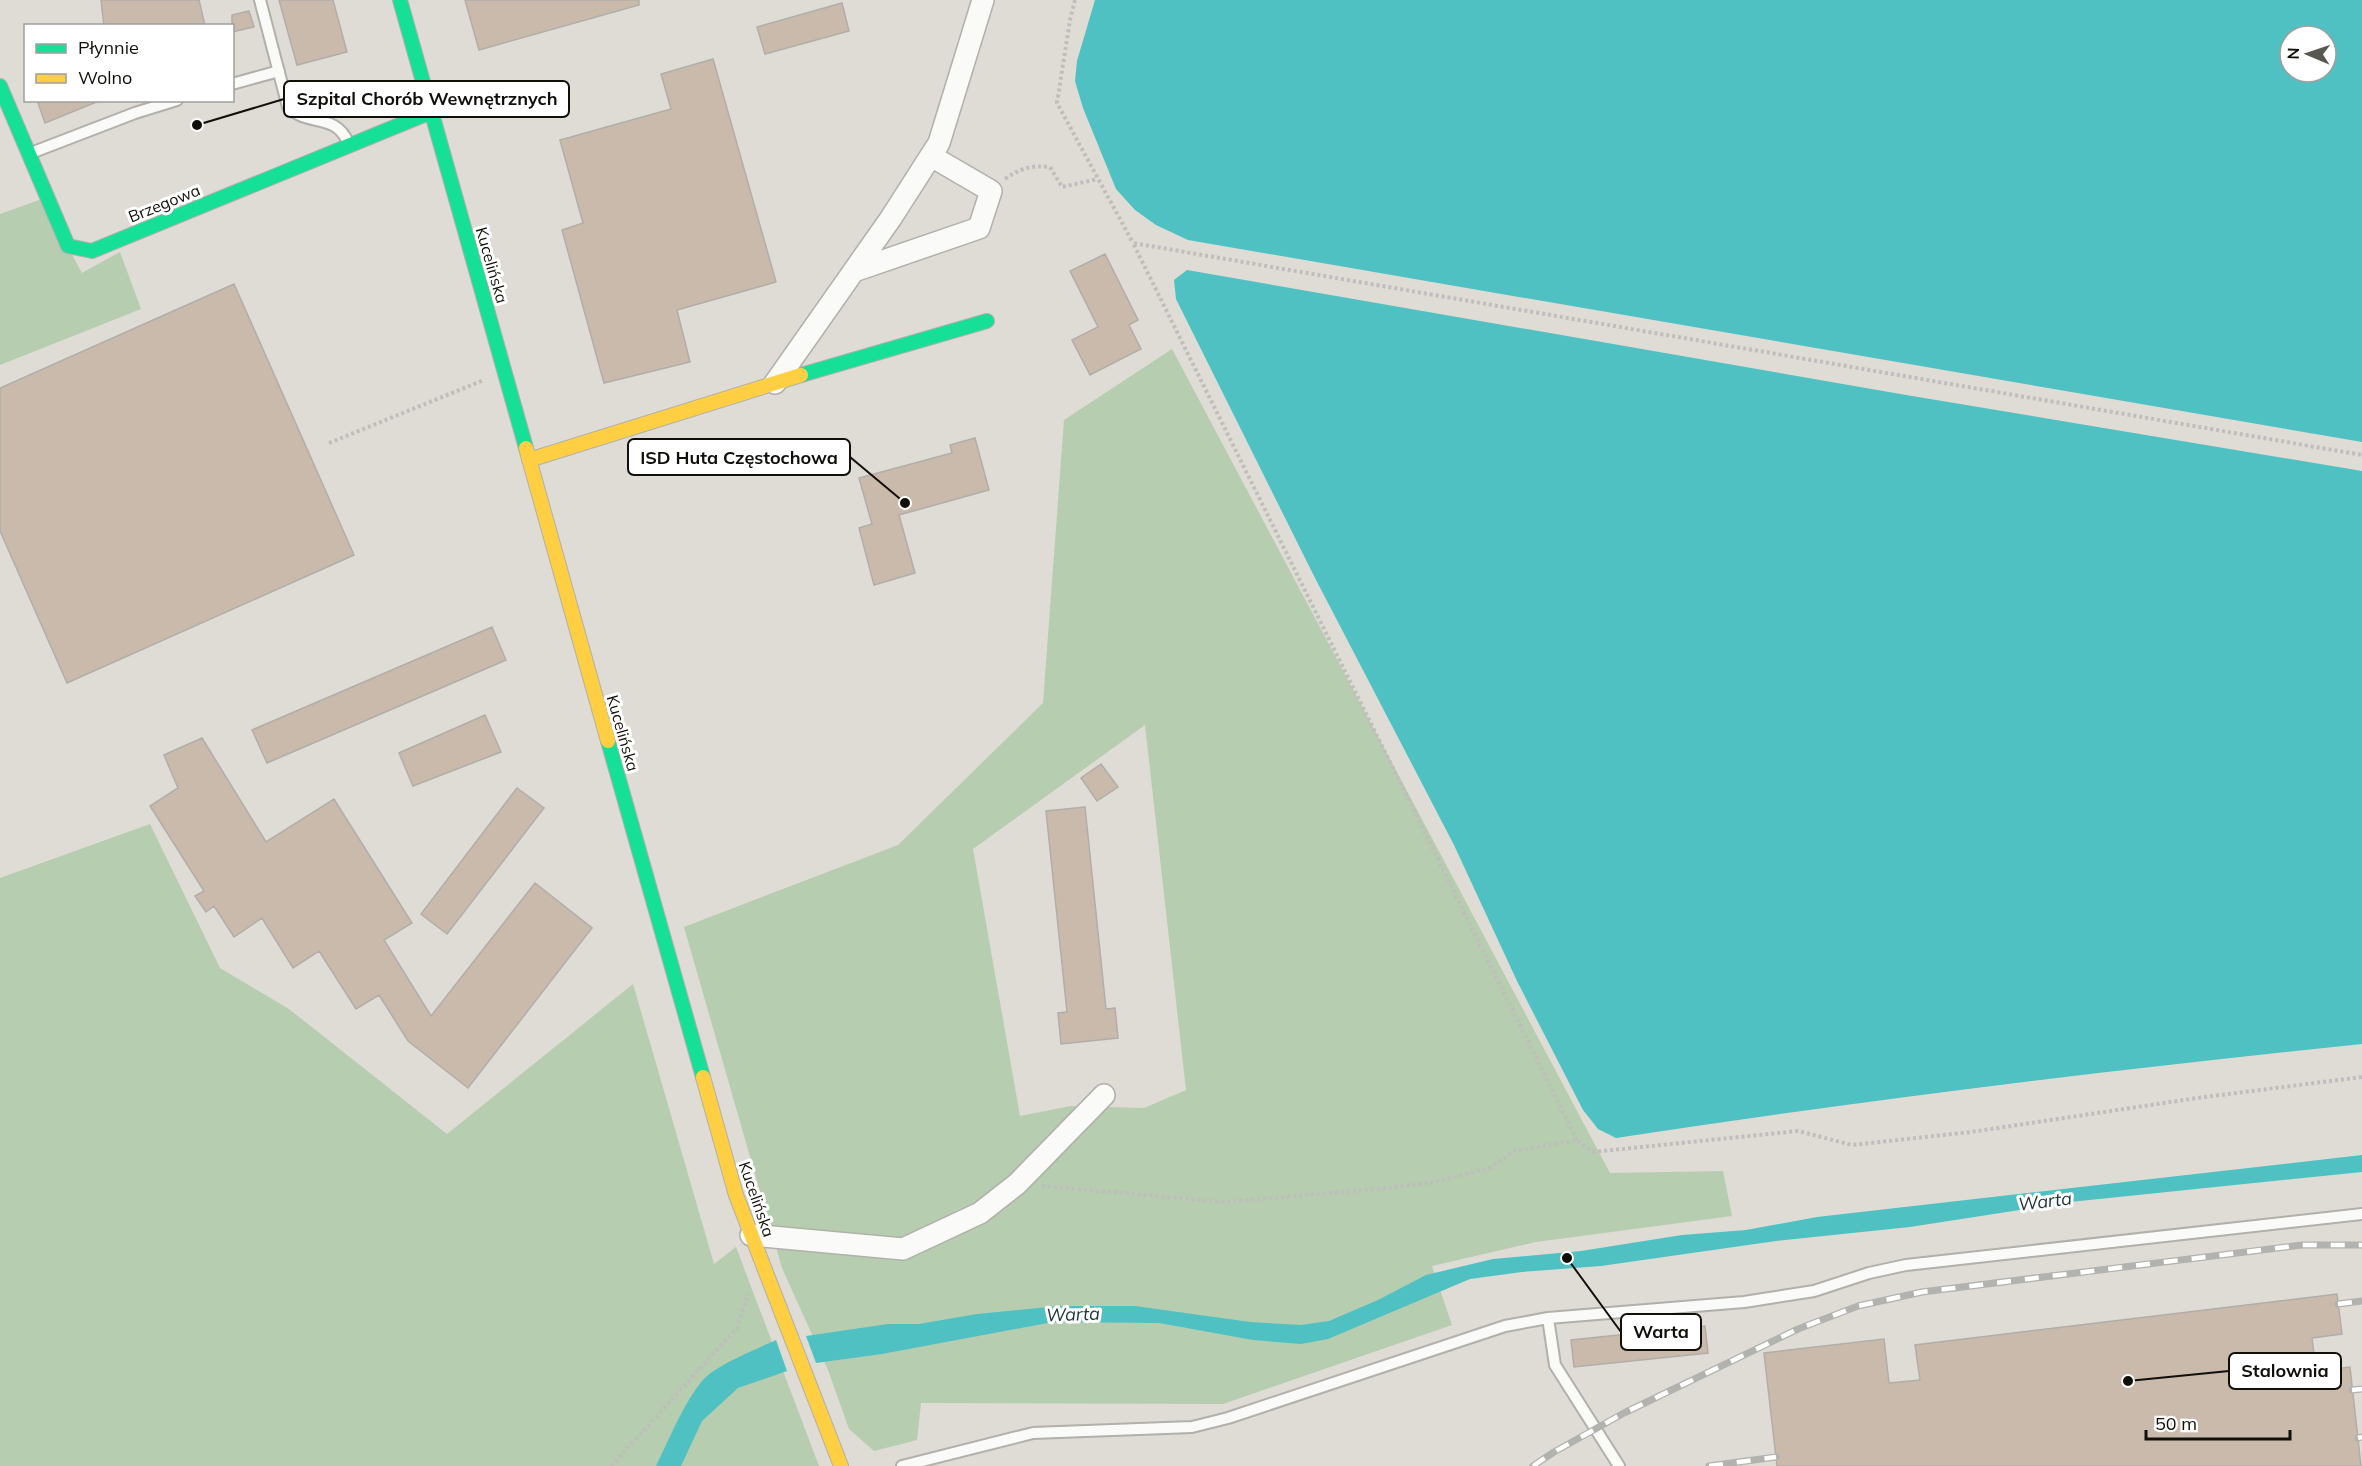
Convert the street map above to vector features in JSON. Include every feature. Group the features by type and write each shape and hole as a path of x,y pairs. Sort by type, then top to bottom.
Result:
{"street":[{"name":"Kucelińska","path":"400,0 732,1184 841,1466"},
{"path":"776,383 939,143 983,0"},
{"name":"Brzegowa","path":"0,86 68,246 92,250 432,112"},
{"path":"854,271 979,228 990,190 931,156"},
{"path":"529,460 776,383 987,321"},
{"path":"751,1235 903,1249 980,1213 1017,1184 1104,1095"}],"lane":[{"path":"260,0 288,107 295,114 335,124 344,133 350,145"},
{"path":"234,83 279,71"},
{"path":"29,154 135,113 171,102"},
{"path":"902,1466 1033,1433 1192,1427 1228,1418 1505,1326 1548,1318 1744,1302 1814,1291 1869,1273 1906,1265 2362,1214"},
{"path":"1548,1318 1555,1365 1619,1466"}],"path":[{"path":"1076,0 1070,20 1058,103 1133,243 1576,1140 1593,1152 1798,1131 1852,1144 1971,1132 2197,1098 2362,1077"},
{"path":"990,190 1016,171 1032,165 1050,167 1062,187 1098,179"},
{"path":"1133,243 2362,455"},
{"path":"329,443 504,372"},
{"path":"1017,1184 1225,1202 1434,1182 1490,1168 1514,1151 1576,1140"},
{"path":"611,1466 737,1328 749,1291"}],"green space":[{"path":"42,199 82,273 120,252 141,309 0,365 0,214"},
{"path":"1172,349 1610,1173 1723,1171 1732,1216 1536,1242 1432,1266 1452,1325 1223,1404 921,1403 917,1440 874,1451 849,1429 828,1370 782,1268 684,927 898,845 1043,703 1064,420","holes":["1145,725 1186,1090 1144,1108 1071,1106 1020,1116 973,849"]},
{"path":"150,824 220,968 289,1009 447,1134 633,984 714,1264 736,1247 819,1466 0,1466 0,878"}],"water":[{"path":"1095,0 2362,0 2362,442 1188,240 1156,225 1135,210 1116,189 1083,108 1075,81 1077,61"},
{"path":"1187,270 1912,396 2362,471 2362,1044 1988,1086 1616,1138 1598,1129 1583,1110 1517,981 1454,845 1314,576 1176,299 1174,280"},
{"path":"2362,1155 2362,1172 2070,1202 1910,1227 1776,1241 1601,1266 1522,1272 1470,1279 1328,1339 1301,1344 1253,1340 1159,1323 1053,1322 882,1354 816,1363 806,1336 888,1324 919,1324 977,1314 1058,1306 1135,1306 1250,1322 1301,1325 1329,1321 1378,1300 1426,1275 1493,1259 1581,1251 1682,1235 1746,1230 1817,1217"},
{"path":"776,1340 787,1371 738,1388 702,1421 681,1466 656,1466 683,1410 703,1380 727,1363"}],"building":[{"path":"101,0 199,0 205,24 104,24"},
{"path":"279,0 333,0 347,52 297,65"},
{"path":"465,0 639,0 639,5 479,50"},
{"path":"842,3 849,31 765,54 757,27"},
{"path":"249,11 254,27 234,32 232,15"},
{"path":"713,59 776,282 677,310 690,362 604,383 562,230 583,223 560,140 671,109 661,74"},
{"path":"38,102 97,102 45,123"},
{"path":"1105,254 1138,320 1129,325 1141,349 1090,375 1072,340 1098,327 1070,271"},
{"path":"234,284 354,555 67,683 0,531 0,388"},
{"path":"975,438 989,490 899,515 915,573 874,585 859,528 872,524 859,478 952,453 950,445"},
{"path":"492,627 506,660 267,763 252,730"},
{"path":"485,715 501,752 413,786 399,753"},
{"path":"202,738 266,842 334,799 412,923 384,940 431,1016 535,883 592,928 468,1088 408,1041 379,995 356,1009 319,951 293,968 262,918 234,937 214,906 206,912 195,896 204,891 150,806 178,788 164,755"},
{"path":"1101,764 1118,787 1097,801 1081,778"},
{"path":"517,788 544,808 447,934 421,914"},
{"path":"1085,807 1106,1009 1115,1008 1118,1038 1061,1044 1058,1013 1067,1012 1046,811"},
{"path":"2337,1294 2342,1334 2312,1338 2316,1371 2350,1367 2361,1466 1777,1466 1764,1353 1884,1339 1889,1383 1920,1380 1915,1345"},
{"path":"1705,1326 1708,1353 1574,1367 1571,1340"}],"railway":[{"path":"1533,1466 1624,1413 1798,1329 1858,1306 1922,1292 2302,1245 2362,1245"},
{"path":"2338,1304 2362,1301"},
{"path":"2352,1390 2362,1389"},
{"path":"2358,1438 2362,1437"},
{"path":"1709,1466 1776,1457"}],"traffic: fast":[{"path":"400,0 526,448"},
{"path":"0,86 68,246 92,251 431,112"},
{"path":"801,375 987,321"},
{"path":"608,741 703,1077"}],"traffic: slow":[{"path":"529,460 801,375"},
{"path":"526,448 608,741"},
{"path":"703,1077 736,1195 841,1466"}],"place":[{"name":"Szpital Chorób Wewnętrznych","path":"197,125"},
{"name":"ISD Huta Częstochowa","path":"905,503"},
{"name":"Warta","path":"1567,1258"},
{"name":"Stalownia","path":"2128,1381"}]}
